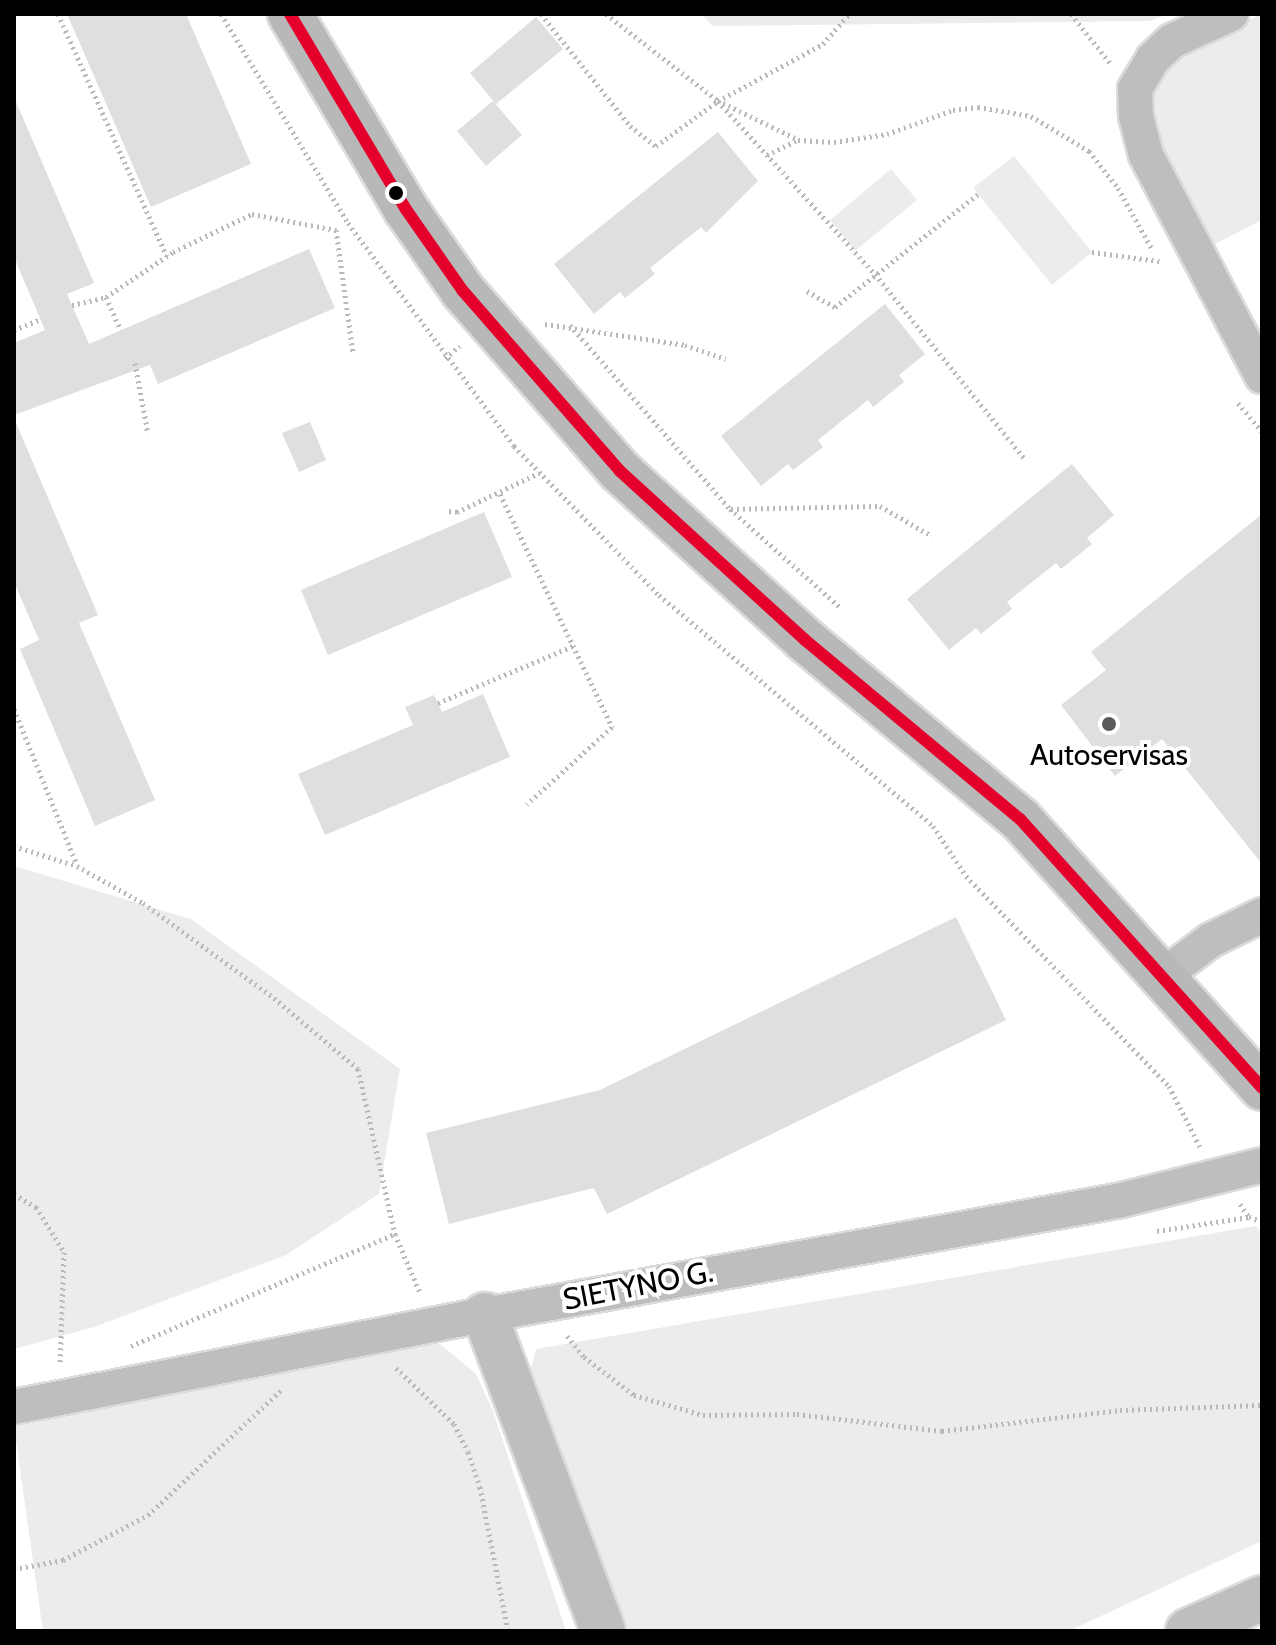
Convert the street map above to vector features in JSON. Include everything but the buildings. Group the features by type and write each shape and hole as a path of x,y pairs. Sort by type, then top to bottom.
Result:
{"highway":[{"path":"485,1315 603,1631"},
{"path":"1188,1631 1262,1598"}],"main road":[{"path":"290,14 405,208 489,322 620,471 805,640 1020,819 1262,1088"}],"street":[{"path":"1231,14 1172,41 1153,59 1135,89 1146,155 1262,376"},
{"path":"1163,976 1233,927 1262,915"},
{"name":"SIETYNO G.","path":"14,1407 433,1324 1122,1200 1262,1165"}],"path":[{"path":"58,14 167,256"},
{"path":"541,14 630,126 656,146 718,101 823,44 849,14"},
{"path":"606,14 718,101 875,274 1025,459"},
{"path":"1071,14 1135,89"},
{"path":"718,101 798,140 834,142 887,134 926,117 978,107 1031,116 1089,151 1118,188 1166,274"},
{"path":"767,155 798,140"},
{"path":"807,291 835,307 978,194"},
{"path":"72,305 106,297 167,256 252,214 336,230 348,223"},
{"path":"336,230 353,352"},
{"path":"1092,252 1159,261"},
{"path":"106,297 121,330"},
{"path":"14,330 41,319"},
{"path":"445,358 489,322 570,325 685,345 726,359"},
{"path":"570,325 730,509 842,609"},
{"path":"135,363 148,434"},
{"path":"1232,392 1246,419 1262,432"},
{"path":"449,511 500,494 539,473"},
{"path":"500,494 612,727 527,804"},
{"path":"730,509 880,506 932,536"},
{"path":"438,703 573,646"},
{"path":"14,709 77,866"},
{"path":"14,846 77,866 143,903 274,998 358,1069 395,1234 433,1324"},
{"path":"14,1194 36,1207 64,1252 60,1371 74,1366"},
{"path":"1249,1217 1262,1221"},
{"path":"117,1351 395,1234"},
{"path":"567,1336 612,1382 634,1395 703,1415 797,1414 942,1431 1120,1410 1262,1405"},
{"path":"363,1338 454,1424 468,1452 480,1487 508,1631"},
{"path":"14,1569 63,1560 148,1515 262,1410 323,1345"}],"shaded area":[{"path":"702,14 1167,14 1150,21 712,26"},
{"path":"1262,14 1262,220 1211,246 1164,158 1147,111 1156,73 1200,41"},
{"path":"1014,156 1092,252 1052,285 973,188"},
{"path":"891,169 917,200 855,251 830,220"},
{"path":"14,866 191,919 400,1069 379,1194 286,1255 94,1327 14,1349"},
{"path":"1256,1226 1262,1234 1262,1541 1069,1631 629,1631 529,1376 536,1349"},
{"path":"407,1344 440,1344 476,1374 493,1411 566,1631 43,1631 14,1427"}],"transit line":[{"path":"290,14 405,208 463,291 620,471 805,640 1020,819 1262,1088"}],"place":[{"name":"Autoservisas","path":"1109,724"}]}
